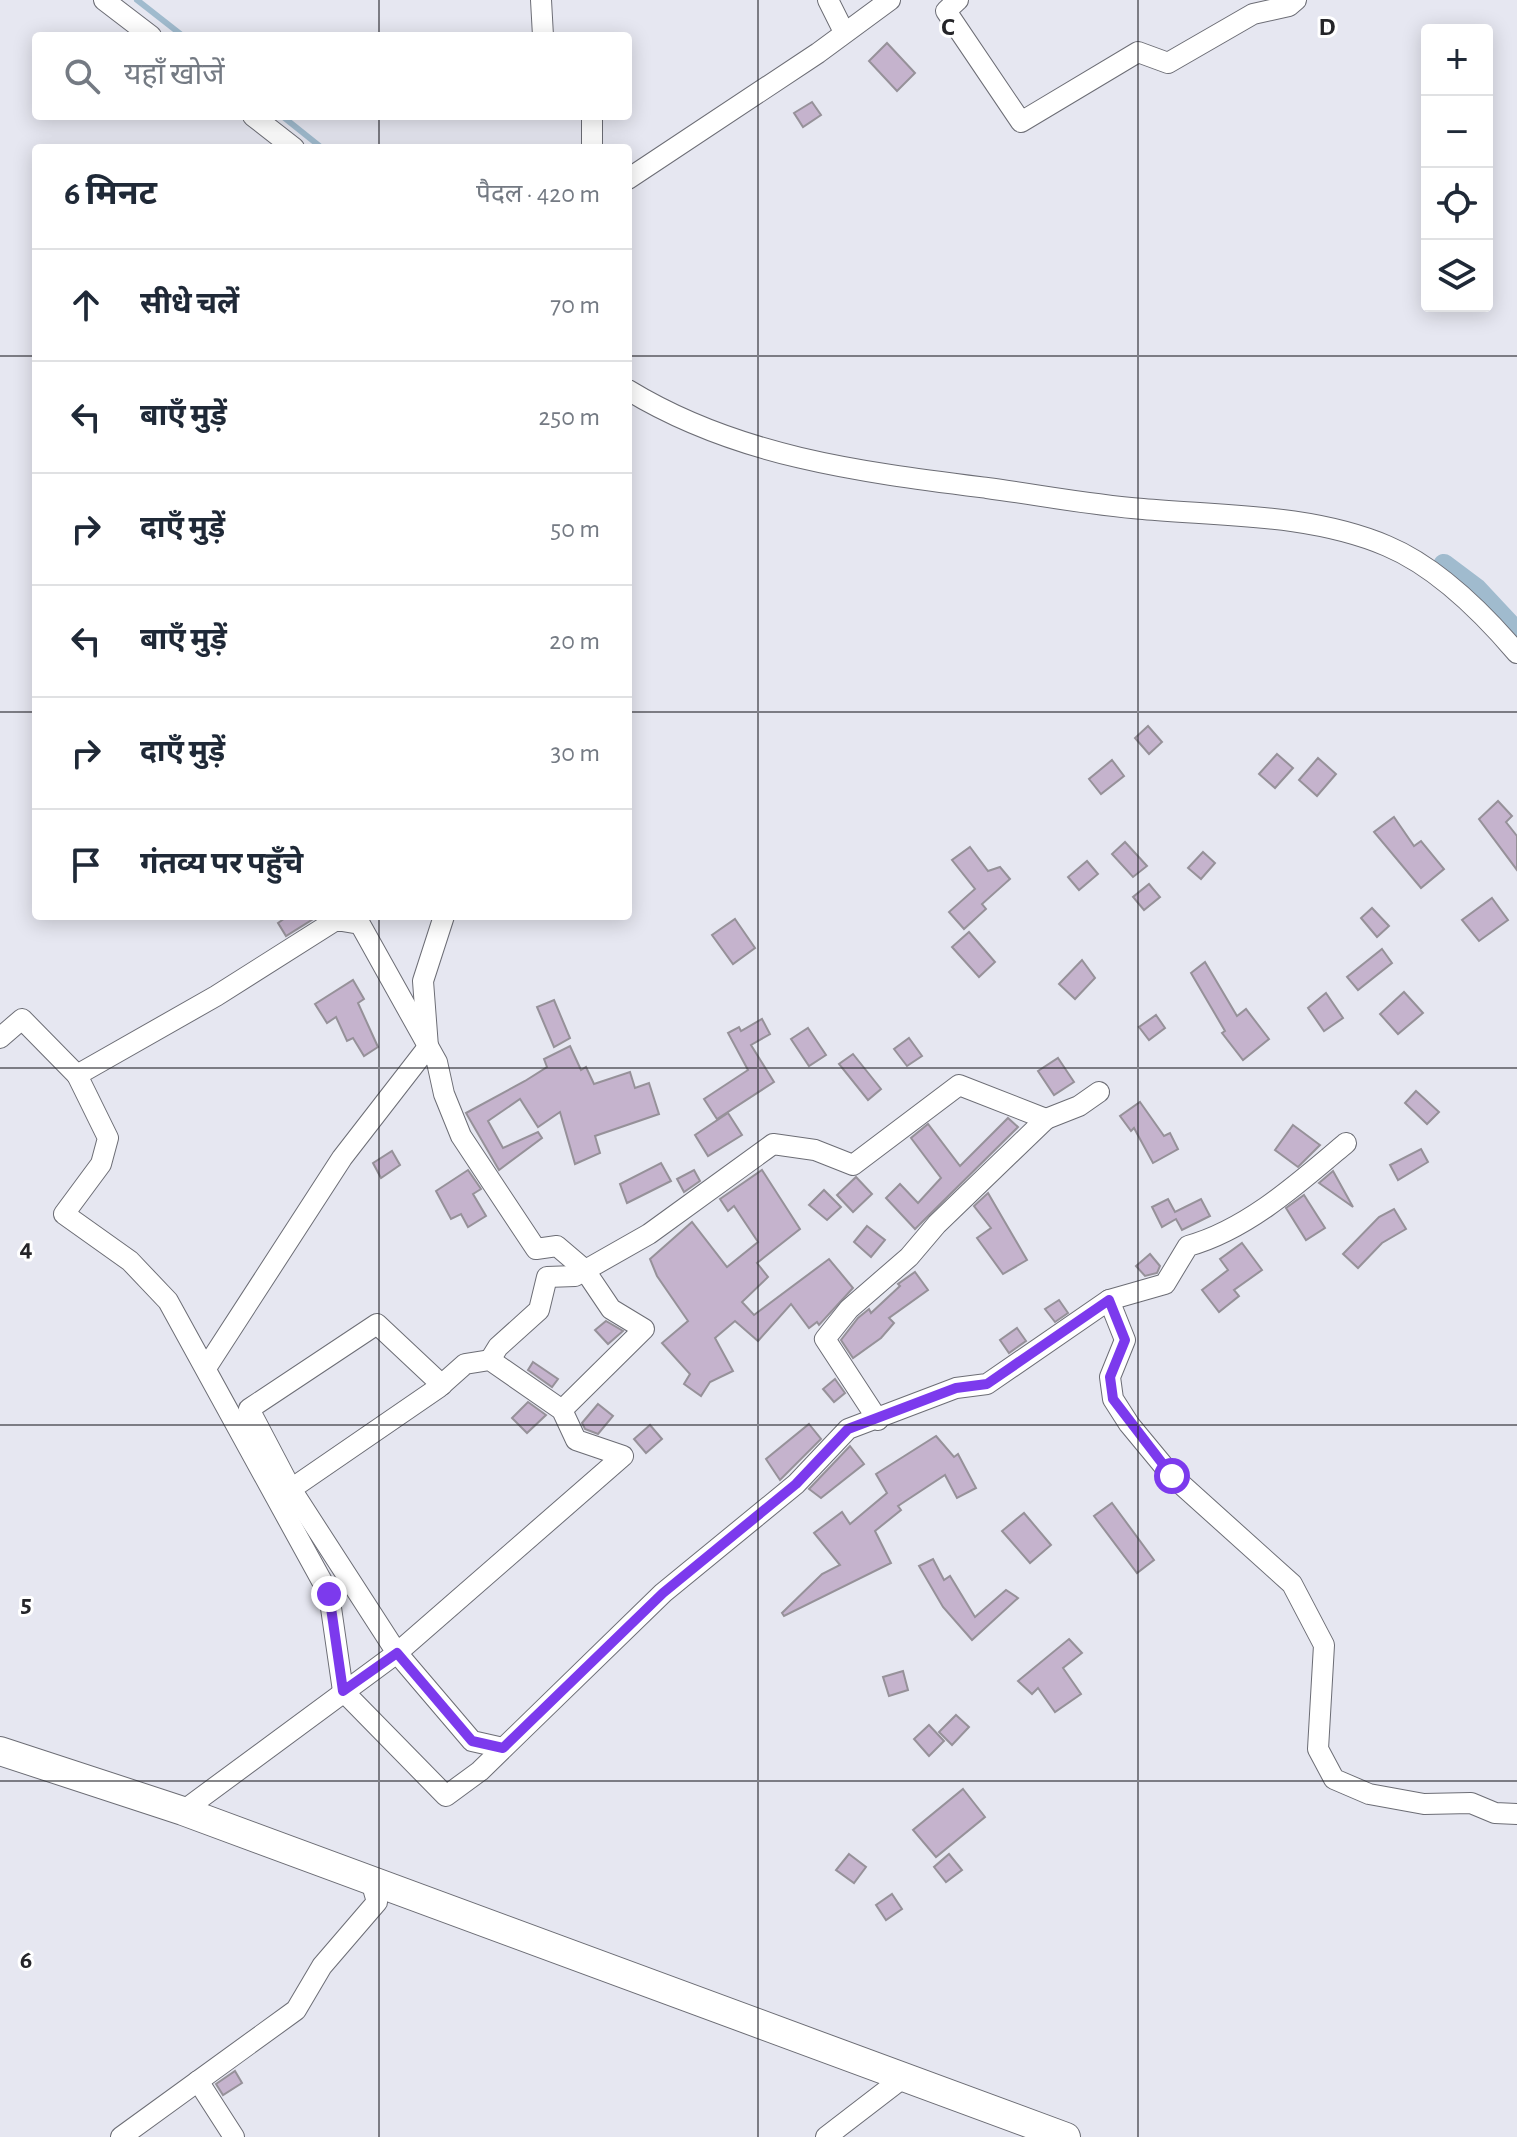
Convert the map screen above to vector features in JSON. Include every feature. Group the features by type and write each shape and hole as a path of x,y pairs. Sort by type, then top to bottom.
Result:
{"street":[{"path":"104,0 146,32"},
{"path":"541,0 543,32"},
{"path":"828,0 844,32"},
{"path":"632,176 890,0"},
{"path":"958,0 946,11 1021,122 1138,52 1168,63 1253,14 1289,6 1296,0"},
{"path":"258,120 289,144"},
{"path":"592,120 592,144"},
{"path":"632,392 701,429 794,458 876,473 1120,507 1320,525 1357,534 1416,561 1451,587 1517,653"},
{"path":"77,1075 216,996 336,920 360,924 437,1062 444,1094 461,1136 536,1249 557,1246 584,1269 611,1309 644,1329 562,1410"},
{"path":"206,1368 342,1158 428,1047 423,981 443,920"},
{"path":"0,1038 22,1019 77,1075 108,1138 101,1164 64,1214 130,1261 168,1301 329,1594 343,1691 446,1796 480,1771 663,1593 796,1484 848,1429 956,1388 987,1384 1109,1300 1165,1284 1188,1246 1210,1240 1292,1189 1346,1143"},
{"path":"490,1360 498,1347 539,1310 547,1277 575,1276 649,1234 773,1144 815,1150 853,1165 959,1085 1046,1119"},
{"path":"878,1420 825,1339 849,1309 909,1257 937,1224 1046,1119 1079,1106 1099,1092"},
{"path":"1109,1300 1125,1340 1110,1377 1113,1399 1172,1476 1292,1584 1324,1645 1318,1749 1334,1779 1369,1794 1424,1804 1471,1803 1495,1813 1517,1814"},
{"path":"442,1385 377,1324 249,1409 291,1489 397,1653 472,1741 503,1748"},
{"path":"183,1811 397,1653 623,1456 576,1440 562,1410 490,1360 465,1364 442,1385 291,1489"},
{"path":"0,1751 183,1811 1066,2137"},
{"path":"121,2137 296,2010 322,1966 377,1902 371,1881"},
{"path":"826,2137 904,2077"},
{"path":"198,2081 234,2137"}],"building":[{"path":"887,43 915,73 897,91 869,61"},
{"path":"812,102 821,115 803,127 794,113"},
{"path":"1148,726 1162,742 1149,754 1135,738"},
{"path":"1277,754 1293,768 1275,788 1259,774"},
{"path":"1318,758 1336,774 1317,796 1299,780"},
{"path":"1112,760 1124,776 1101,794 1089,779"},
{"path":"1498,801 1512,816 1506,822 1517,836 1517,870 1479,819"},
{"path":"1394,817 1414,846 1421,841 1444,869 1421,888 1374,832"},
{"path":"1125,842 1147,866 1133,877 1112,854"},
{"path":"970,847 988,871 1000,867 1010,879 982,904 986,909 964,929 949,912 975,889 952,860"},
{"path":"1203,852 1215,863 1201,879 1188,868"},
{"path":"1087,861 1098,874 1079,890 1068,877"},
{"path":"1149,884 1160,897 1144,910 1133,897"},
{"path":"1492,898 1508,920 1479,941 1462,920"},
{"path":"1372,908 1389,926 1377,937 1361,918"},
{"path":"735,919 755,948 733,964 712,935"},
{"path":"282,920 312,920 286,936 278,923"},
{"path":"969,932 995,962 979,977 952,947"},
{"path":"1382,949 1392,963 1358,990 1347,977"},
{"path":"1082,960 1095,978 1075,999 1059,984"},
{"path":"1205,962 1237,1016 1246,1009 1269,1039 1243,1060 1222,1033 1225,1031 1191,973"},
{"path":"353,980 364,999 358,1003 378,1047 364,1056 353,1038 347,1041 336,1017 327,1023 315,1004"},
{"path":"1404,992 1423,1013 1398,1034 1380,1014"},
{"path":"1326,993 1343,1018 1324,1031 1308,1008"},
{"path":"554,1000 570,1038 554,1047 537,1007"},
{"path":"1156,1015 1165,1028 1149,1040 1139,1027"},
{"path":"762,1019 770,1034 751,1045 774,1082 717,1119 704,1099 748,1070 728,1033 739,1027 741,1031"},
{"path":"808,1028 826,1055 809,1066 791,1039"},
{"path":"909,1038 922,1056 907,1066 894,1049"},
{"path":"570,1046 581,1070 586,1067 594,1084 630,1072 635,1088 649,1083 659,1114 595,1136 600,1153 575,1164 560,1112 538,1127 520,1099 488,1121 503,1148 538,1132 542,1138 499,1170 466,1113 547,1067 544,1059"},
{"path":"853,1054 881,1089 868,1100 839,1064"},
{"path":"1058,1058 1074,1082 1054,1095 1038,1071"},
{"path":"1416,1091 1439,1112 1427,1124 1405,1103"},
{"path":"1140,1102 1164,1136 1170,1133 1178,1149 1153,1163 1134,1128 1131,1131 1120,1116"},
{"path":"728,1113 742,1135 708,1156 695,1135"},
{"path":"1008,1118 1018,1127 915,1229 886,1198 900,1184 918,1203 941,1178 911,1138 928,1124 960,1166"},
{"path":"1293,1125 1320,1145 1298,1167 1275,1150"},
{"path":"1421,1149 1428,1162 1398,1180 1390,1165"},
{"path":"392,1151 400,1165 381,1178 373,1163"},
{"path":"661,1163 671,1181 627,1203 620,1184"},
{"path":"468,1170 481,1189 473,1194 486,1216 468,1227 461,1214 451,1219 436,1191"},
{"path":"694,1170 700,1181 684,1192 677,1179"},
{"path":"762,1170 800,1229 757,1263 768,1277 742,1302 754,1315 829,1259 853,1288 819,1325 817,1322 809,1328 791,1304 758,1341 735,1321 715,1338 733,1371 710,1382 701,1396 684,1384 690,1374 662,1343 688,1321 657,1276 650,1259 692,1222 727,1267 758,1242 734,1206 728,1211 720,1199"},
{"path":"1333,1171 1353,1207 1319,1183"},
{"path":"856,1177 872,1194 853,1212 837,1195"},
{"path":"824,1190 841,1207 827,1220 809,1205"},
{"path":"988,1193 1027,1260 1003,1274 977,1238 991,1228 974,1206"},
{"path":"1304,1195 1325,1228 1306,1240 1286,1208"},
{"path":"1168,1199 1175,1212 1201,1199 1210,1216 1182,1230 1176,1219 1162,1227 1152,1207"},
{"path":"1394,1209 1406,1229 1382,1243 1358,1268 1343,1254 1379,1217"},
{"path":"867,1226 885,1240 871,1257 854,1242"},
{"path":"1242,1243 1262,1270 1234,1290 1239,1296 1219,1312 1202,1290 1228,1270 1220,1259"},
{"path":"1150,1254 1160,1266 1157,1273 1145,1276 1136,1266"},
{"path":"915,1272 928,1290 889,1318 894,1323 881,1338 853,1358 841,1340 858,1318 869,1309 871,1313 900,1286 898,1284"},
{"path":"1059,1300 1068,1313 1055,1322 1045,1309"},
{"path":"606,1321 623,1331 608,1344 595,1330"},
{"path":"1017,1328 1026,1341 1009,1353 1000,1340"},
{"path":"533,1362 558,1379 552,1387 528,1370"},
{"path":"835,1379 845,1393 834,1402 823,1389"},
{"path":"528,1402 546,1415 527,1433 512,1418"},
{"path":"598,1404 613,1416 598,1434 585,1429 582,1423"},
{"path":"809,1424 821,1439 780,1480 766,1459"},
{"path":"650,1425 662,1439 646,1453 634,1439"},
{"path":"936,1436 954,1457 958,1454 976,1488 957,1498 945,1475 898,1506 901,1510 875,1531 891,1563 784,1616 782,1613 822,1574 840,1565 814,1533 842,1512 850,1524 887,1493 876,1474"},
{"path":"850,1446 864,1464 821,1498 809,1489"},
{"path":"1112,1503 1154,1560 1137,1573 1094,1516"},
{"path":"1024,1513 1051,1545 1030,1563 1002,1531"},
{"path":"933,1559 944,1580 950,1576 975,1617 1006,1590 1018,1598 972,1640 943,1607 919,1566"},
{"path":"1069,1639 1082,1653 1063,1668 1081,1694 1055,1712 1038,1688 1032,1694 1018,1681"},
{"path":"903,1671 908,1690 889,1696 883,1677"},
{"path":"956,1715 969,1727 952,1745 939,1732"},
{"path":"929,1725 944,1741 929,1756 914,1739"},
{"path":"963,1789 985,1817 936,1857 913,1830"},
{"path":"849,1854 866,1867 854,1883 836,1870"},
{"path":"949,1854 962,1870 946,1882 934,1867"},
{"path":"892,1894 902,1909 886,1920 876,1905"},
{"path":"235,2071 242,2083 223,2095 216,2084"}],"waterway":[{"path":"137,0 178,32"},
{"path":"287,120 317,144"},
{"path":"1444,565 1476,589 1517,633"}],"route":[{"path":"329,1594 343,1691 397,1653 472,1741 503,1748 663,1593 796,1484 848,1429 956,1388 987,1384 1109,1300 1125,1340 1110,1377 1113,1399 1129,1424 1146,1440 1172,1476"}]}
